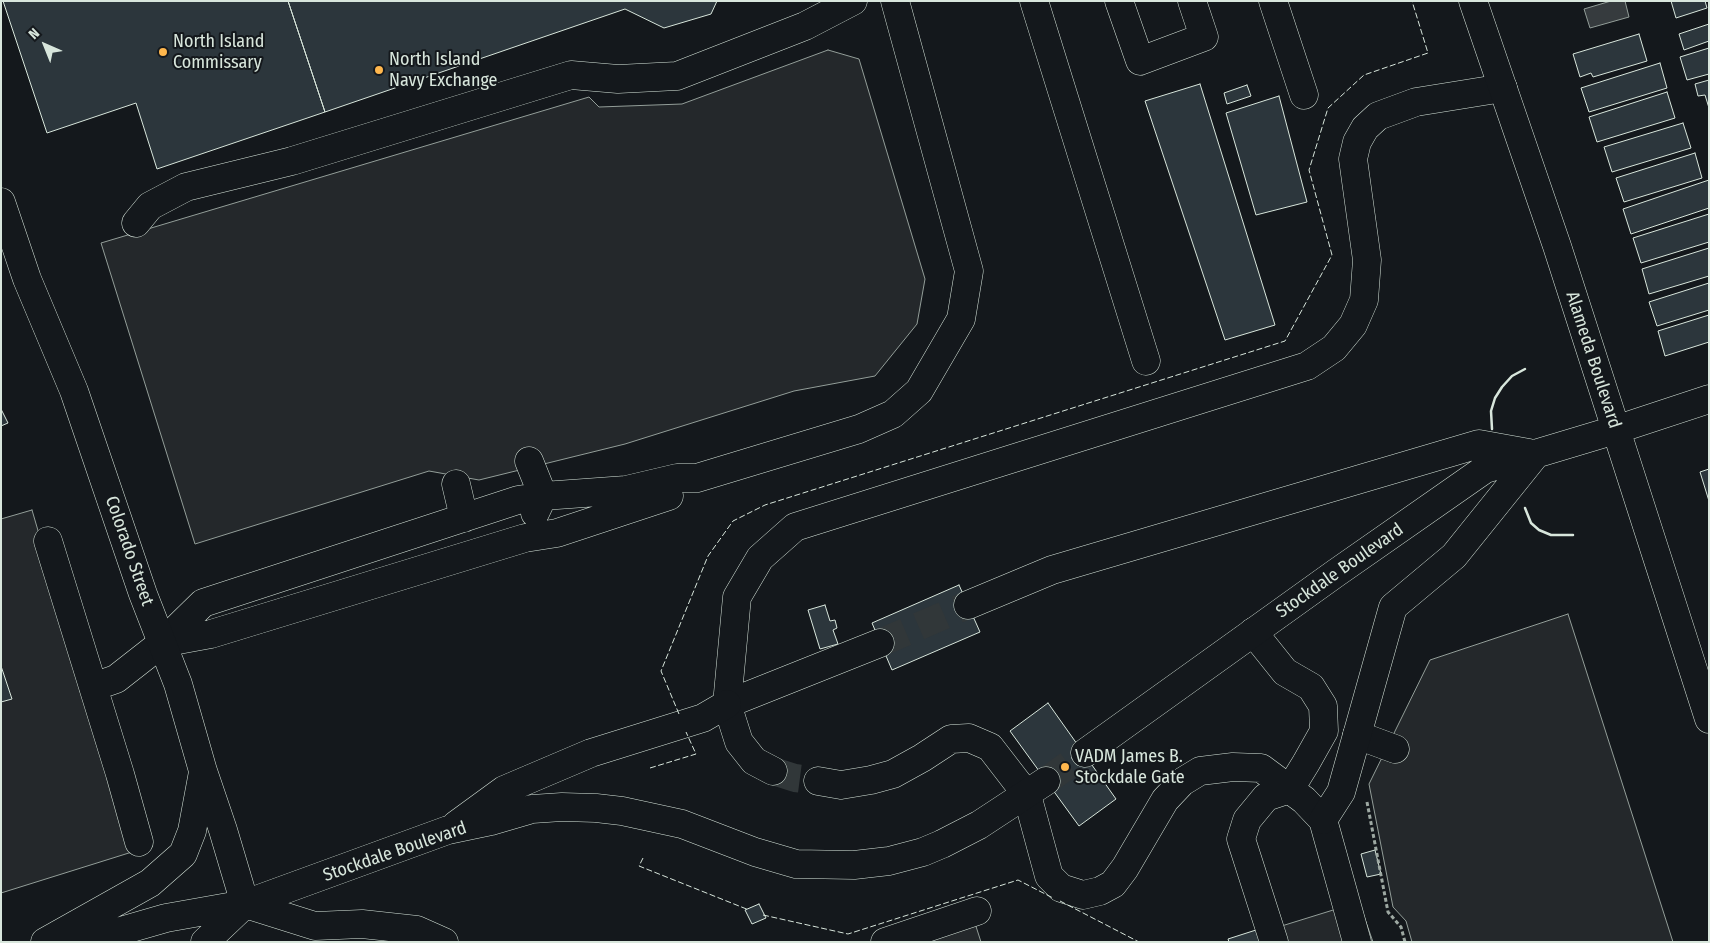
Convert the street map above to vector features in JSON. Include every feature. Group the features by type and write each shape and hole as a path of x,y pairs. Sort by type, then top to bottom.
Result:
{"main road":[{"path":"136,223 150,206 186,187 292,161 571,75 618,79 677,76 805,26 853,1"},
{"path":"93,687 116,679 162,643 203,603 518,500 543,496 626,490 677,478 697,478 859,429 893,414 919,391 961,319 969,271 895,1"},
{"path":"1034,1 1146,361"},
{"path":"1119,1 1140,61 1204,37 1192,1"},
{"path":"1273,1 1304,95"},
{"name":"Alameda Boulevard","path":"1473,1 1557,246 1709,719"},
{"path":"774,771 754,761 739,742 726,704 736,597 760,558 795,528 1307,366 1334,348 1353,325 1364,300 1367,260 1353,159 1357,142 1365,128 1378,116 1416,102 1503,88"},
{"name":"Colorado Street","path":"1,202 27,279 74,391 178,684 203,771 224,830 246,904"},
{"name":"Stockdale Boulevard","path":"1085,753 1485,469 1615,430 1709,399"},
{"path":"968,605 1052,570 1478,444 1536,454 1454,556 1392,607 1341,792 1324,820"},
{"path":"525,538 543,496 529,461"},
{"path":"162,643 212,634 525,538 557,533 679,492 697,478"},
{"path":"456,484 464,518"},
{"path":"48,541 139,842"},
{"path":"1253,632 1285,672 1311,687 1323,706 1324,732 1290,789 1266,797 1247,820 1241,839 1274,942"},
{"path":"448,830 504,790 591,753 704,718 726,704 880,643"},
{"path":"1357,735 1395,749"},
{"path":"818,781 841,785 893,774 951,739 969,738 990,748 1036,788 1049,876 1062,888 1083,895 1100,891 1113,884 1125,868 1165,800 1182,782 1200,771 1233,767 1261,768 1304,800 1324,820 1357,942"},
{"path":"45,942 150,882 182,854 192,831 203,771"},
{"name":"Stockdale Boulevard","path":"82,942 166,918 246,904 448,830 532,810 562,807 622,811 682,824 755,852 796,864 854,865 889,861 923,852 959,836 1036,788"},
{"path":"205,942 246,904 316,926 362,924 417,930 444,942"},
{"path":"885,942 977,911"}],"shaded area":[{"path":"1611,1 1625,1 1629,17 1590,28 1584,9"},
{"path":"828,50 859,59 925,279 917,324 875,376 794,391 625,444 479,480 429,471 195,544 101,243 589,97 599,107 682,104"},
{"path":"32,510 132,852 1,893 1,519"},
{"path":"1568,614 1673,942 1412,942 1406,921 1393,907 1369,784 1430,660"},
{"path":"1359,902 1373,942 1230,942"},
{"path":"973,917 981,942 901,942"}],"building":[{"name":"North Island Commissary","path":"3,1 288,1 325,112 157,169 136,103 47,133"},
{"name":"North Island Navy Exchange","path":"288,1 717,1 711,14 664,28 625,9 325,112"},
{"path":"1671,1 1705,1 1707,8 1676,18"},
{"path":"1709,24 1709,41 1684,50 1679,34"},
{"path":"1639,34 1647,61 1593,77 1591,73 1580,77 1573,54"},
{"path":"1709,48 1709,74 1687,80 1680,57"},
{"path":"1660,63 1667,88 1589,112 1581,88"},
{"path":"1709,80 1709,108 1705,95 1698,96 1695,84"},
{"path":"1200,84 1275,325 1225,340 1145,101"},
{"path":"1247,85 1251,96 1227,104 1224,93"},
{"path":"1667,92 1675,118 1597,142 1589,117"},
{"path":"1279,96 1307,202 1256,215 1226,113"},
{"path":"1683,123 1691,148 1612,172 1604,147"},
{"path":"1695,153 1702,178 1624,202 1616,178"},
{"path":"1709,180 1709,208 1631,234 1623,209"},
{"path":"1709,214 1709,242 1641,263 1633,238"},
{"path":"1709,248 1709,276 1649,294 1642,269"},
{"path":"1709,283 1709,310 1657,326 1649,302"},
{"path":"1709,315 1709,342 1665,356 1658,331"},
{"path":"1,409 8,423 1,426"},
{"path":"1709,469 1709,501 1700,472"},
{"path":"959,585 980,632 892,670 872,623"},
{"path":"825,605 830,621 835,620 837,628 833,630 838,644 820,649 808,610"},
{"path":"1,666 12,699 1,702"},
{"name":"VADM James B. Stockdale Gate","path":"1048,703 1116,799 1079,826 1010,731"},
{"path":"1375,850 1381,874 1367,877 1361,854"},
{"path":"759,904 766,918 752,924 745,910"},
{"path":"1256,930 1260,942 1229,942 1228,939"}],"tunnel":[{"path":"880,643 968,605"},
{"path":"1046,781 1085,753"},
{"path":"773,771 795,778 818,781"}],"fence":[{"path":"679,714 661,671 708,556 733,521 765,505 1285,341 1332,255 1309,170 1328,108 1364,75 1428,53 1412,1"},
{"path":"650,768 696,754 686,732"},
{"path":"643,858 639,866 749,910"},
{"path":"763,915 848,934 1018,880 1053,898"},
{"path":"1060,901 1139,942"}],"wall":[{"path":"1492,429 1491,411 1495,398 1512,376 1525,369"},
{"path":"1525,508 1531,523 1539,530 1551,535 1573,535"}],"place":[{"name":"North Island Commissary","path":"163,52"},
{"name":"North Island Navy Exchange","path":"379,70"},
{"name":"VADM James B. Stockdale Gate","path":"1065,767"}]}
